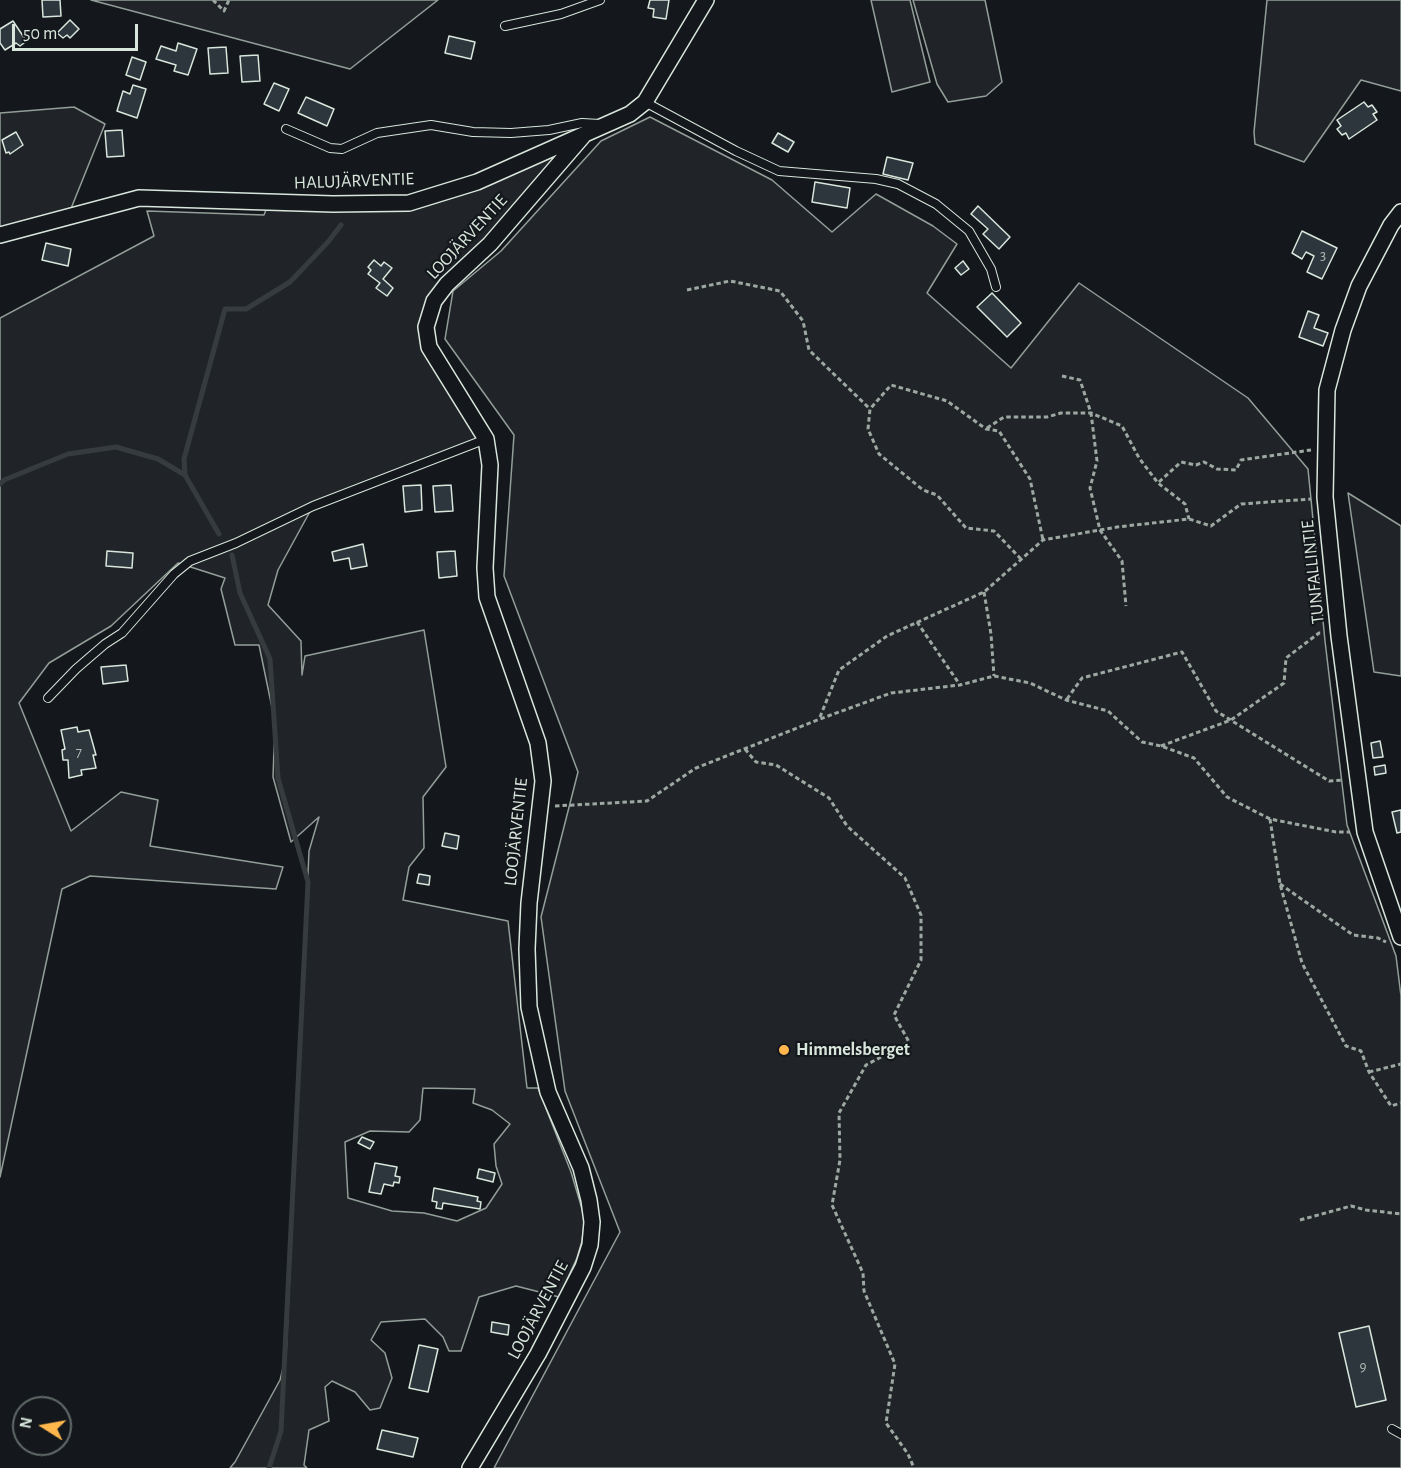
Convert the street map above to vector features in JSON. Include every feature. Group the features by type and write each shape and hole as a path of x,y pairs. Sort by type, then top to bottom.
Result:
{"street":[{"name":"HALUJÄRVENTIE","path":"0,235 139,198 333,204 409,203 477,182 630,114 645,102 706,0"},
{"name":"LOOJÄRVENTIE","path":"470,1468 543,1344 583,1267 590,1245 592,1222 581,1168 548,1092 529,1007 527,949 529,903 543,781 538,743 487,597 485,568 490,465 486,440 429,347 426,327 434,301 447,284 490,244 583,136"},
{"name":"TUNFALLINTIE","path":"1397,941 1365,832 1339,636 1324,497 1328,390 1343,330 1359,286 1391,225 1401,212"}],"lane":[{"path":"505,26 561,14 600,0"},
{"path":"645,102 736,151 779,171 876,179 898,184 936,204 969,231 991,268 996,287"},
{"path":"286,129 330,148 342,148 377,133 431,125 473,132 511,134 549,130 582,123 608,125"},
{"path":"48,698 76,669 105,644 122,633 174,574 190,561 236,543 313,506 486,440"},
{"path":"1392,1429 1401,1434"}],"path":[{"path":"213,0 224,11 229,0"},
{"path":"687,290 730,281 780,291 803,321 809,350 870,409"},
{"path":"1062,376 1080,380 1090,413 1097,461 1090,488 1100,530 1122,561 1126,606"},
{"path":"1021,559 994,531 966,528 938,495 923,490 879,454 868,429 870,409 891,384 947,401 986,429 999,431 1030,479 1043,540"},
{"path":"986,429 1004,417 1047,417 1061,413 1090,413 1122,426 1139,458 1158,483 1185,504 1189,519"},
{"path":"1158,483 1181,462 1196,465 1204,462 1217,469 1236,470 1242,460 1325,448"},
{"path":"820,718 839,670 887,636 984,592 1043,540 1189,519 1211,525 1241,504 1324,497"},
{"path":"984,592 991,634 994,676"},
{"path":"917,622 960,685"},
{"path":"1161,746 1230,720 1284,683 1286,658 1319,633 1339,636"},
{"path":"1066,700 1082,678 1182,652 1216,711 1329,781 1357,779"},
{"path":"541,807 647,801 696,768 820,718 891,693 960,685 994,676 1030,683 1066,700 1108,711 1142,742 1194,758 1227,797 1270,819 1336,832 1365,832"},
{"path":"745,748 756,762 776,765 829,798 847,826 905,878 921,915 921,960 894,1014 909,1042 866,1065 839,1113 840,1160 832,1205 863,1273 864,1291 895,1364 886,1423 908,1454 914,1468"},
{"path":"1270,819 1280,884 1302,963 1346,1046 1361,1051 1369,1072 1391,1106 1401,1103"},
{"path":"1280,884 1353,934 1397,941"},
{"path":"1369,1072 1401,1064"},
{"path":"1300,1220 1351,1206 1401,1214"}],"shaded area":[{"path":"91,0 438,0 350,69"},
{"path":"871,0 910,0 930,82 892,92"},
{"path":"913,0 985,0 1002,82 986,96 948,102 937,84"},
{"path":"1267,0 1401,0 1401,91 1361,80 1304,162 1255,144 1254,132"},
{"path":"74,107 105,124 68,216 0,235 0,113"},
{"path":"650,117 772,180 832,232 876,194 933,226 957,244 927,293 1011,368 1079,283 1248,398 1308,469 1325,641 1347,825 1396,956 1401,996 1401,1468 494,1468 620,1232 565,1091 541,917 578,772 504,576 514,435 445,339 453,291 501,251 601,141"},
{"path":"583,136 447,284 426,327 486,439 313,506 278,570 268,605 301,641 302,675 305,656 424,630 446,767 423,797 424,848 409,867 403,900 508,921 527,1088 538,1088 571,1172 585,1219 582,1241 577,1258 559,1297 516,1286 479,1297 461,1351 449,1351 443,1337 425,1319 381,1322 371,1340 385,1353 392,1378 380,1408 370,1410 355,1392 332,1381 325,1387 329,1421 309,1430 304,1465 307,1468 230,1468 280,1380 286,1356 309,851 319,817 291,842 273,777 275,722 259,645 235,645 221,589 225,578 178,563 111,626 49,663 19,703 71,831 121,792 158,800 150,846 283,867 276,889 90,876 62,889 0,1177 0,318 154,236 147,211 264,215 269,202 409,203","holes":["423,1088 475,1089 473,1103 492,1110 510,1124 494,1144 496,1166 502,1184 486,1208 457,1221 424,1213 392,1211 348,1198 345,1142 370,1131 409,1132 420,1120"]},
{"path":"1348,493 1401,526 1401,676 1374,672"}],"building":[{"path":"42,0 60,0 61,16 43,17"},
{"path":"650,0 669,0 666,19 653,17 654,9 648,8"},
{"path":"70,20 79,29 70,38 67,35 63,38 57,33"},
{"path":"13,21 25,39 24,43 20,46 16,43 5,50 0,43 0,29"},
{"path":"449,36 475,42 471,59 445,53"},
{"path":"178,43 197,49 188,75 174,71 176,65 156,59 161,46 176,51"},
{"path":"226,47 228,73 210,74 208,48"},
{"path":"258,55 260,81 242,82 240,56"},
{"path":"132,57 146,62 140,80 126,75"},
{"path":"274,83 289,89 279,111 264,104"},
{"path":"133,85 146,89 137,118 117,111 123,91 130,94"},
{"path":"306,97 334,109 327,126 298,113"},
{"path":"1364,102 1368,107 1372,105 1377,112 1373,114 1377,120 1349,139 1346,133 1342,135 1337,129 1341,126 1337,120"},
{"path":"122,130 124,156 107,157 105,131"},
{"path":"16,132 23,145 10,154 6,153 2,140"},
{"path":"778,133 794,142 788,152 772,143"},
{"path":"887,157 913,163 908,180 883,174"},
{"path":"815,182 850,188 847,208 812,202"},
{"path":"978,206 1010,237 999,249 983,234 988,229 971,214"},
{"path":"1302,231 1337,248 1322,279 1307,272 1314,256 1306,252 1302,259 1292,253"},
{"path":"46,243 71,249 68,266 42,260"},
{"path":"374,260 381,266 384,262 392,268 383,279 393,288 387,296 376,288 380,283 368,274 371,270 368,267"},
{"path":"963,261 969,269 961,275 955,268"},
{"path":"992,293 1021,323 1007,337 977,307"},
{"path":"1308,311 1319,315 1314,328 1328,333 1323,346 1299,337"},
{"path":"421,485 422,510 405,512 403,486"},
{"path":"451,485 453,511 435,512 433,486"},
{"path":"363,544 367,566 351,569 349,558 334,561 332,552"},
{"path":"107,551 133,553 132,568 106,566"},
{"path":"455,551 457,576 439,578 437,552"},
{"path":"126,665 128,681 103,684 101,667"},
{"path":"77,727 78,732 89,730 96,755 93,755 96,768 81,770 82,775 69,778 68,760 63,760 62,750 65,749 61,730"},
{"path":"1380,741 1383,757 1373,758 1371,743"},
{"path":"1385,765 1386,773 1375,775 1374,767"},
{"path":"1401,810 1401,832 1397,833 1392,812"},
{"path":"445,833 459,836 457,849 442,846"},
{"path":"419,874 430,876 429,885 417,883"},
{"path":"362,1137 374,1142 370,1149 358,1143"},
{"path":"375,1163 397,1167 395,1176 400,1177 399,1183 394,1182 393,1186 384,1184 381,1194 369,1192"},
{"path":"479,1169 495,1173 493,1182 477,1178"},
{"path":"434,1188 478,1197 477,1201 481,1202 480,1209 443,1203 442,1209 436,1208 437,1202 432,1201"},
{"path":"492,1322 509,1325 508,1335 491,1332"},
{"path":"1369,1326 1386,1400 1356,1407 1339,1333"},
{"path":"419,1345 438,1349 428,1392 409,1388"},
{"path":"382,1430 418,1438 413,1457 377,1449"}],"waterway":[{"path":"185,475 184,459 225,309 246,309 290,282 341,225"},
{"path":"0,484 4,480 68,454 116,447 158,459 185,475 219,534"},
{"path":"232,555 240,593 270,659 278,778 308,882 281,1431 269,1468"}],"place":[{"name":"Himmelsberget","path":"784,1050"}]}
